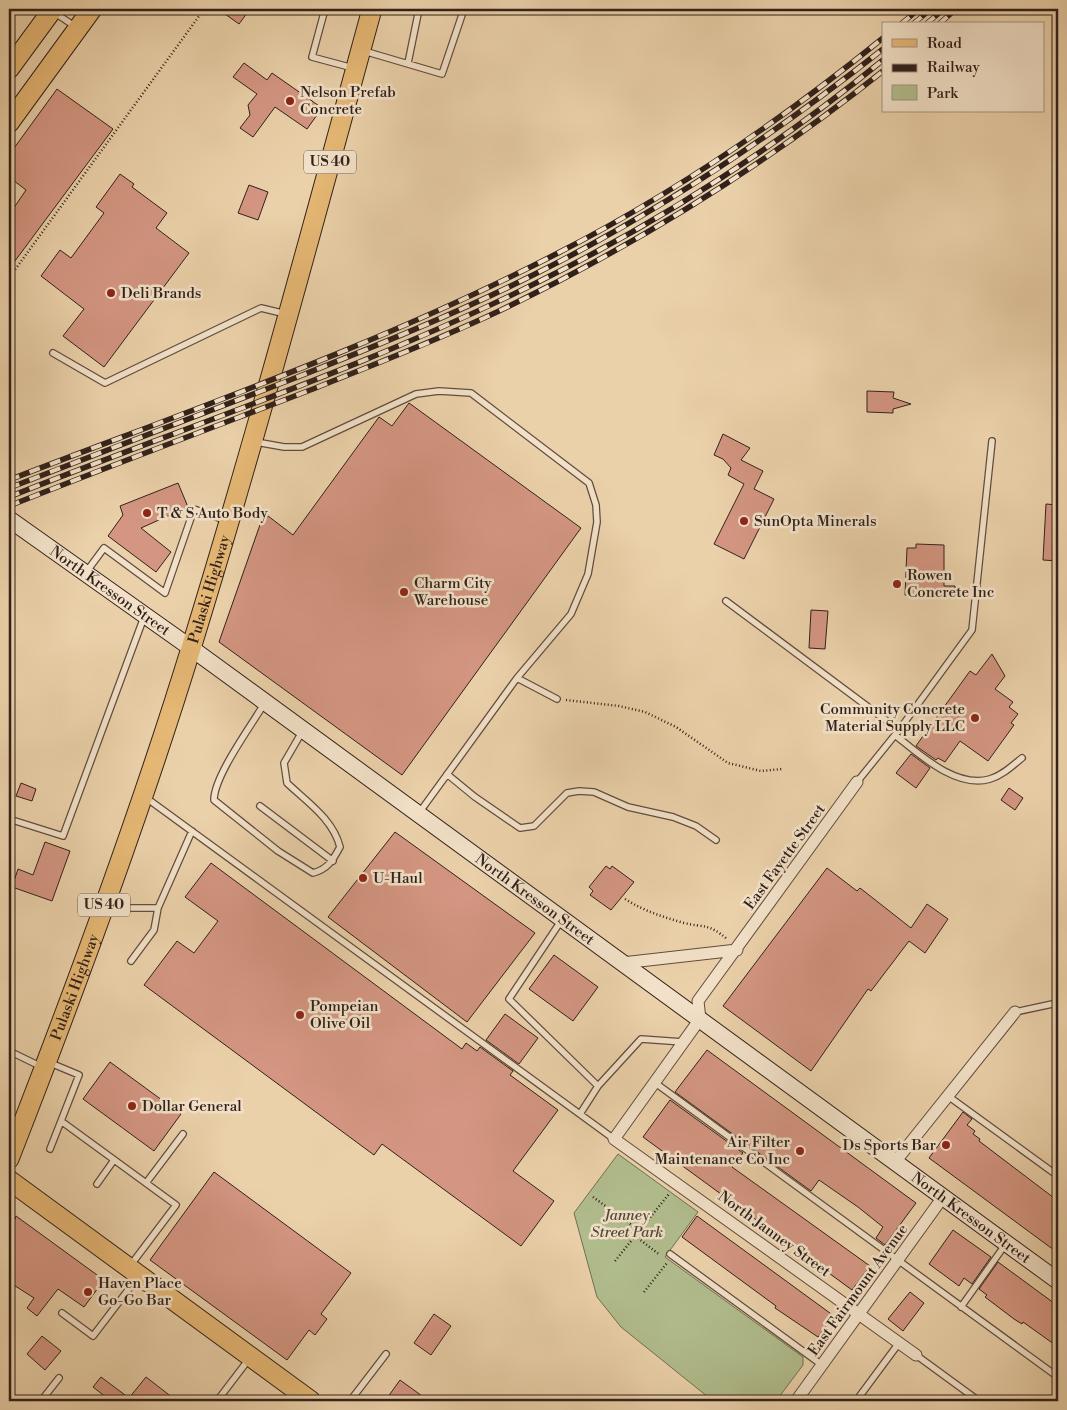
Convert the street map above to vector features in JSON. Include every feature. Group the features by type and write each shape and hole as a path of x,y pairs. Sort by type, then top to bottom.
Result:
{"main road":[{"path":"9,69 52,9"},
{"path":"9,124 92,9"},
{"name":"Pulaski Highway","path":"9,1159 105,904 191,648 254,441 372,9"},
{"path":"9,1180 311,1401"}],"street":[{"name":"North Kresson Street","path":"9,519 191,648 1058,1281"},
{"name":"East Fayette Street","path":"700,1020 698,1001 737,950 857,782"},
{"path":"622,963 737,950"},
{"path":"895,1162 1016,1012"},
{"path":"614,1139 700,1020"},
{"name":"North Janney Street","path":"614,1139 916,1355"},
{"name":"East Fairmount Avenue","path":"796,1401 943,1197"}],"lane":[{"path":"52,9 78,29"},
{"path":"325,9 312,57 356,69"},
{"path":"408,63 419,9"},
{"path":"361,50 442,74 464,9"},
{"path":"53,353 105,383 261,308 288,315"},
{"path":"254,441 284,447 302,447 416,394 439,391 471,392 589,483 596,504 598,522 581,593 571,614 517,678 418,814"},
{"path":"857,782 899,730 972,630 992,441"},
{"path":"85,572 104,548 164,593 194,509 229,522"},
{"path":"726,601 899,730"},
{"path":"9,819 63,836 145,615"},
{"path":"517,678 557,699"},
{"path":"265,702 225,770 214,793 214,800 234,818 301,867 313,873 324,870 333,861 340,847 337,834 324,817 287,783 284,763 303,730"},
{"path":"895,735 958,777 988,779 1002,774 1022,758"},
{"path":"448,774 475,797 520,828 534,826 567,793 579,791 594,792 628,808 673,817 696,826 716,840"},
{"path":"142,794 614,1139"},
{"path":"260,806 333,861"},
{"path":"131,962 154,930 158,908 192,831"},
{"path":"105,904 126,908 158,908"},
{"path":"562,919 509,999 598,1086"},
{"path":"1016,1012 1057,1003 1058,1015"},
{"path":"580,1114 598,1086 642,1039 683,1042"},
{"path":"9,1051 45,1065 79,1075 50,1149"},
{"path":"654,1082 1058,1376"},
{"path":"948,1096 1058,1176"},
{"path":"61,1122 176,1205 93,1336 62,1313"},
{"path":"146,1183 184,1134"},
{"path":"97,1184 114,1160"},
{"path":"961,1307 1006,1243"},
{"path":"670,1254 822,1365"},
{"path":"856,1401 899,1343"},
{"path":"350,1401 386,1354"},
{"path":"916,1355 979,1401"},
{"path":"216,1401 250,1357"},
{"path":"41,1401 58,1378"},
{"path":"964,1401 970,1394"},
{"path":"611,1401 613,1399 617,1401"}],"path":[{"path":"9,278 202,12 198,9"},
{"path":"557,699 619,706 645,712 676,727 728,763 760,771 782,769"},
{"path":"625,899 657,915 714,929 737,950"},
{"path":"615,1261 670,1193"},
{"path":"593,1198 640,1231"},
{"path":"635,1236 668,1261 644,1292"}],"green space":[{"name":"Janney Street Park","path":"618,1154 698,1212 665,1257 803,1357 803,1365 776,1401 713,1401 621,1327 597,1297 574,1213"}],"building":[{"path":"218,9 250,9 239,24"},
{"path":"244,63 267,80 272,73 322,108 307,129 275,107 253,137 240,128 250,115 248,105 257,94 233,77"},
{"path":"57,89 113,129 9,269 9,215 26,190 9,177 9,155"},
{"name":"Deli Brands","path":"120,174 134,184 132,187 167,213 156,228 189,253 104,367 63,336 84,309 41,276 60,250 71,258 104,213 96,207"},
{"path":"249,185 268,192 258,220 238,213"},
{"path":"867,391 894,392 893,398 911,404 893,409 893,413 867,412"},
{"name":"Charm City Warehouse","path":"409,403 581,528 402,775 219,642 262,519 265,520 268,516 293,535 379,417 392,426"},
{"name":"SunOpta Minerals","path":"723,434 750,448 741,460 763,471 754,489 774,499 744,559 714,544 744,484 728,475 731,468 723,459 714,455"},
{"path":"178,483 188,507 141,528 171,552 156,572 108,536 123,515 120,506"},
{"path":"1046,504 1058,505 1058,561 1043,560"},
{"path":"916,544 944,545 944,586 955,586 955,598 905,595 907,548 916,548"},
{"path":"811,610 828,611 825,649 809,648"},
{"name":"Community Concrete Material Supply LLC","path":"992,654 1005,676 995,689 1013,702 1009,707 1018,714 1011,723 1014,725 988,761 960,741 945,762 938,758 936,760 916,746 970,671 976,675"},
{"path":"911,754 930,768 916,788 896,773"},
{"path":"21,783 36,789 32,801 16,796"},
{"path":"1009,788 1023,798 1015,810 1001,800"},
{"path":"395,832 535,933 467,1022 328,917"},
{"path":"45,842 70,851 52,901 12,887 18,869 33,875"},
{"name":"Pompeian Olive Oil","path":"211,863 462,1049 466,1043 477,1051 480,1047 513,1071 510,1075 558,1110 513,1171 554,1201 521,1246 382,1144 374,1155 144,985 177,941 194,953 218,921 185,897"},
{"path":"606,866 610,869 612,866 634,882 611,910 590,895 593,891 589,887"},
{"path":"827,868 857,891 860,888 911,928 927,904 948,919 925,953 909,941 871,991 868,989 811,1071 723,1006"},
{"path":"554,955 598,987 573,1021 529,989"},
{"path":"505,1014 538,1038 519,1064 486,1040"},
{"path":"707,1050 916,1203 885,1245 876,1238 883,1227 858,1207 819,1180 811,1191 675,1092"},
{"name":"Dollar General","path":"110,1062 181,1114 154,1151 83,1099"},
{"path":"670,1100 743,1153 732,1167 870,1266 852,1290 643,1137"},
{"path":"963,1112 972,1119 967,1125 975,1131 973,1134 980,1139 979,1141 1058,1201 1058,1253 929,1158"},
{"path":"214,1172 351,1273 321,1314 327,1319 315,1335 309,1330 287,1360 150,1260"},
{"path":"16,1216 104,1280 84,1307 58,1289 37,1316 27,1308 34,1298 9,1282 9,1236"},
{"path":"697,1216 834,1316 818,1337 775,1308 776,1306 682,1237"},
{"path":"953,1230 991,1257 972,1284 964,1278 959,1286 929,1264"},
{"path":"998,1262 1058,1306 1058,1347 1023,1322 1022,1324 1014,1319 985,1297 987,1295 979,1289"},
{"path":"910,1292 924,1303 903,1331 888,1319"},
{"path":"434,1314 451,1326 431,1355 414,1343"},
{"path":"42,1336 61,1351 45,1370 27,1354"},
{"path":"101,1377 129,1398 146,1377 177,1401 111,1401 93,1387"},
{"path":"400,1380 429,1401 385,1401"}],"railway":[{"path":"903,22 919,9"},
{"path":"915,22 931,9"},
{"path":"928,22 944,9"},
{"path":"941,22 956,9"},
{"path":"9,480 355,346 424,317 558,253 643,206 726,154 806,98 882,39"},
{"path":"9,488 352,355 445,316 535,274 626,225 715,170 800,112 882,50"},
{"path":"9,497 279,394 413,340 544,279 589,256 720,179 803,122 882,61"},
{"path":"9,506 430,342 550,286 650,231 698,202 792,139 882,72"}],"place":[{"name":"Nelson Prefab Concrete","path":"290,101"},
{"name":"Deli Brands","path":"111,293"},
{"name":"T & S Auto Body","path":"147,513"},
{"name":"SunOpta Minerals","path":"744,521"},
{"name":"Rowen Concrete Inc","path":"897,584"},
{"name":"Charm City Warehouse","path":"404,592"},
{"name":"Community Concrete Material Supply LLC","path":"975,718"},
{"name":"U-Haul","path":"363,878"},
{"name":"Pompeian Olive Oil","path":"300,1015"},
{"name":"Dollar General","path":"132,1106"},
{"name":"Ds Sports Bar","path":"946,1145"},
{"name":"Air Filter Maintenance Co Inc","path":"800,1151"},
{"name":"Haven Place Go-Go Bar","path":"88,1292"}]}
